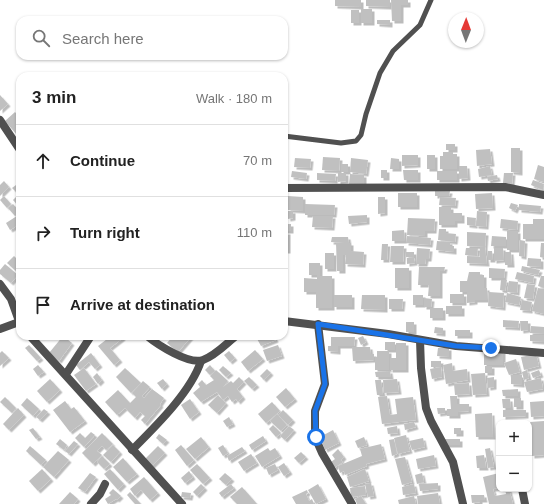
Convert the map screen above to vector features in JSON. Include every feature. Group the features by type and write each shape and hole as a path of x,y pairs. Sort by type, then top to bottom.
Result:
{"street":[{"path":"0,120 16,144"},
{"path":"288,188 506,187 544,195"},
{"path":"0,284 11,299 16,312"},
{"path":"288,321 388,334 456,346 544,353"},
{"path":"0,329 16,324"},
{"path":"318,324 325,384 315,411 316,437 322,453 352,504"},
{"path":"34,340 182,504"},
{"path":"66,374 88,340"},
{"path":"154,340 184,358 201,361 211,356 231,340"},
{"path":"420,340 421,368 426,408 431,421 453,462 463,504"},
{"path":"132,450 155,428 193,378 201,361"},
{"path":"91,504 100,494 105,484"},
{"path":"523,492 525,504"}],"lane":[{"path":"288,136 341,143 356,141 361,135 366,114 380,73 393,51 420,25 432,0"}],"building":[{"path":"335,0 361,0 361,7 335,6"},
{"path":"366,0 390,0 390,7 366,6"},
{"path":"391,0 408,0 408,5 401,5 401,21 392,21"},
{"path":"361,9 372,9 372,23 361,23"},
{"path":"351,10 359,10 359,23 351,23"},
{"path":"377,20 390,20 390,25 377,24"},
{"path":"0,95 8,104 0,111"},
{"path":"15,112 16,134 5,121"},
{"path":"446,144 455,144 455,150 446,150"},
{"path":"511,148 520,148 520,173 511,172"},
{"path":"490,149 492,164 477,166 476,150"},
{"path":"443,152 453,152 453,154 457,154 457,169 440,169 440,156 443,156"},
{"path":"402,155 418,155 418,165 402,166"},
{"path":"427,155 435,155 435,169 427,169"},
{"path":"323,157 340,158 339,171 322,170"},
{"path":"295,158 311,159 310,168 294,167"},
{"path":"351,158 368,160 366,174 350,172"},
{"path":"391,158 399,159 399,169 390,169"},
{"path":"341,164 348,164 348,172 341,172"},
{"path":"538,165 544,167 544,182 534,179"},
{"path":"459,166 467,166 468,178 459,179"},
{"path":"490,166 492,175 479,177 478,169"},
{"path":"381,170 387,170 387,178 381,178"},
{"path":"403,170 418,170 418,180 404,180"},
{"path":"292,171 307,173 306,179 291,177"},
{"path":"437,171 457,171 457,180 437,180"},
{"path":"317,173 336,174 335,181 317,180"},
{"path":"338,173 346,173 346,181 338,182"},
{"path":"504,173 513,173 512,184 503,183"},
{"path":"350,174 364,175 364,185 349,184"},
{"path":"497,175 498,179 488,181 487,177"},
{"path":"533,180 544,184 543,190 531,185"},
{"path":"4,181 9,187 0,196 0,185"},
{"path":"16,185 16,192 12,188"},
{"path":"435,191 450,191 449,196 435,196"},
{"path":"398,193 417,193 417,207 398,207"},
{"path":"492,193 493,208 476,209 475,194"},
{"path":"4,196 11,204 7,208 0,200"},
{"path":"288,196 303,197 303,211 288,210"},
{"path":"378,197 385,197 385,213 378,214"},
{"path":"440,197 456,198 455,206 439,205"},
{"path":"511,203 518,205 515,211 509,208"},
{"path":"13,204 16,207 16,215 15,216 8,208"},
{"path":"305,204 335,205 334,215 305,215"},
{"path":"519,204 541,206 540,212 519,210"},
{"path":"439,207 451,207 451,213 462,213 462,221 455,221 455,225 439,225"},
{"path":"288,211 293,211 293,218 288,219"},
{"path":"477,211 487,212 486,227 476,226"},
{"path":"367,215 367,222 349,224 348,216"},
{"path":"313,216 333,216 332,228 312,227"},
{"path":"16,217 16,226 10,230 6,223"},
{"path":"467,217 476,218 475,226 467,225"},
{"path":"408,218 435,219 434,231 425,231 425,236 407,235"},
{"path":"501,219 518,221 517,230 500,228"},
{"path":"533,219 544,219 544,239 523,239 523,224 533,224"},
{"path":"288,224 291,224 291,231 288,231"},
{"path":"439,229 446,229 446,233 456,234 455,242 438,240"},
{"path":"404,230 405,241 392,241 392,231"},
{"path":"507,231 518,231 518,250 507,250"},
{"path":"467,232 486,233 485,247 467,246"},
{"path":"407,236 431,238 430,245 406,243"},
{"path":"492,236 506,237 506,246 491,246"},
{"path":"332,237 348,237 349,243 351,243 351,251 364,252 363,265 345,264 346,255 343,255 343,271 337,271 336,243 344,243 331,242"},
{"path":"520,240 525,241 524,257 519,256"},
{"path":"437,241 450,242 450,246 454,246 454,252 436,250"},
{"path":"541,243 544,243 544,258 540,257"},
{"path":"382,244 388,244 387,260 381,260"},
{"path":"391,246 404,246 403,262 390,262"},
{"path":"480,247 485,247 487,264 467,263 467,256 480,257"},
{"path":"417,248 430,249 429,259 426,259 425,264 416,264"},
{"path":"466,248 478,248 477,256 465,255"},
{"path":"494,248 503,248 504,260 494,261"},
{"path":"488,251 492,251 493,260 488,260"},
{"path":"406,252 414,252 414,258 406,257"},
{"path":"505,252 511,252 512,265 505,265"},
{"path":"325,253 334,253 334,269 325,269"},
{"path":"14,256 16,258 16,271 7,263"},
{"path":"407,258 414,258 415,263 407,264"},
{"path":"528,258 541,259 541,267 527,266"},
{"path":"309,263 320,263 320,276 332,276 332,308 316,308 316,292 304,292 304,278 317,279 317,275 309,275"},
{"path":"5,264 16,273 16,277 11,283 0,274 0,270"},
{"path":"522,266 540,270 538,275 521,271"},
{"path":"419,267 445,267 444,271 440,271 440,296 428,296 429,285 418,285"},
{"path":"395,268 409,268 409,288 395,288"},
{"path":"489,268 505,269 504,278 489,278"},
{"path":"469,272 480,272 480,275 484,275 484,288 487,288 488,300 475,300 475,302 467,303 467,292 460,292 460,281 467,281"},
{"path":"517,272 534,276 533,283 515,279"},
{"path":"541,276 544,276 544,288 538,286"},
{"path":"501,280 507,280 505,291 500,290"},
{"path":"509,281 518,282 517,293 507,292"},
{"path":"527,284 535,285 533,299 524,298"},
{"path":"538,288 544,289 544,314 532,311"},
{"path":"489,292 504,293 503,308 488,306"},
{"path":"507,293 521,297 519,305 505,302"},
{"path":"450,294 464,294 464,303 450,303"},
{"path":"334,295 352,295 352,307 334,307"},
{"path":"362,295 385,295 385,310 361,309"},
{"path":"413,295 423,295 423,305 413,305"},
{"path":"424,298 432,299 431,307 424,307"},
{"path":"389,299 403,299 402,309 389,309"},
{"path":"522,300 532,302 530,311 520,310"},
{"path":"446,306 462,306 462,314 446,314"},
{"path":"430,308 443,308 443,318 430,318"},
{"path":"503,320 519,321 518,328 503,327"},
{"path":"520,321 528,321 528,330 521,331"},
{"path":"406,322 414,322 414,332 406,332"},
{"path":"531,326 544,327 544,334 530,333"},
{"path":"435,327 443,328 443,334 434,333"},
{"path":"455,330 470,330 470,336 455,336"},
{"path":"530,335 544,335 544,342 530,341"},
{"path":"363,336 366,342 361,345 358,338"},
{"path":"331,337 355,337 354,346 338,346 338,352 328,351 328,346 331,346"},
{"path":"60,340 68,340 72,343 59,361 49,353"},
{"path":"106,340 120,340 110,348 120,360 114,365 98,346"},
{"path":"170,340 188,340 178,352 167,343"},
{"path":"258,340 276,340 261,346"},
{"path":"385,342 395,342 395,350 385,350"},
{"path":"396,343 406,343 406,370 390,370 390,358 396,358"},
{"path":"29,345 41,358 37,361 25,348"},
{"path":"278,345 282,356 267,361 263,350"},
{"path":"352,347 370,347 371,354 374,354 374,360 353,361"},
{"path":"438,348 449,348 449,357 437,356"},
{"path":"255,350 263,359 248,371 241,362"},
{"path":"2,351 9,358 0,366 0,353"},
{"path":"229,351 235,358 230,362 224,355"},
{"path":"377,351 389,351 389,370 375,370 375,357 377,357"},
{"path":"484,351 503,351 503,365 484,365"},
{"path":"91,353 100,365 95,369 89,362 80,370 76,365"},
{"path":"536,354 539,366 524,370 521,357"},
{"path":"516,359 520,372 509,375 504,363"},
{"path":"431,361 441,361 441,367 431,367"},
{"path":"452,363 453,371 467,369 468,380 446,384 443,365"},
{"path":"38,365 44,372 38,376 33,369"},
{"path":"210,365 215,371 210,375 205,370"},
{"path":"223,366 231,373 226,377 219,370"},
{"path":"485,366 492,366 492,373 485,373"},
{"path":"441,367 442,377 432,379 430,369"},
{"path":"84,368 96,384 86,391 74,375"},
{"path":"125,368 141,383 131,393 116,377"},
{"path":"267,369 271,373 264,380 260,376"},
{"path":"216,370 228,381 223,387 231,381 233,383 239,377 244,382 237,389 243,397 238,402 236,399 232,402 228,396 223,400 217,392 201,402 193,393 200,387 198,384 202,380 206,385 214,380 210,376"},
{"path":"527,370 529,378 524,380 522,372"},
{"path":"539,370 541,375 533,378 531,373"},
{"path":"390,371 391,377 376,377 375,372"},
{"path":"97,373 102,380 98,384 93,377"},
{"path":"485,373 487,394 473,395 471,374"},
{"path":"511,375 522,375 522,385 511,384"},
{"path":"249,377 257,385 252,389 244,381"},
{"path":"494,377 494,387 488,388 487,378"},
{"path":"541,378 543,389 527,392 524,382"},
{"path":"50,379 60,390 47,402 37,391"},
{"path":"163,379 167,384 162,389 157,383"},
{"path":"397,379 399,392 384,393 383,380"},
{"path":"375,380 381,380 383,395 377,395"},
{"path":"143,381 150,387 142,396 144,398 152,389 164,398 160,404 161,405 145,424 141,420 145,416 140,412 135,418 125,408 117,415 105,402 118,390 130,403 136,397 132,393"},
{"path":"469,383 470,394 455,395 454,384"},
{"path":"286,388 295,399 285,407 276,397"},
{"path":"518,389 518,396 503,396 502,390"},
{"path":"218,395 226,403 217,413 208,405"},
{"path":"387,396 390,415 397,414 395,399 413,397 416,420 382,424 378,397"},
{"path":"450,396 457,396 457,404 469,404 469,411 458,412 458,416 447,416 447,409 451,409"},
{"path":"5,397 16,408 12,413 0,402"},
{"path":"27,398 39,409 33,416 21,405"},
{"path":"514,398 521,398 521,407 514,407"},
{"path":"190,399 199,412 190,419 181,405"},
{"path":"502,399 510,399 511,408 503,408"},
{"path":"65,401 71,409 74,407 85,421 70,432 53,410"},
{"path":"544,401 544,416 531,417 530,402"},
{"path":"272,402 280,411 266,423 258,414"},
{"path":"18,408 24,415 9,430 3,424"},
{"path":"437,408 445,408 445,413 438,414"},
{"path":"44,409 48,412 40,420 36,417"},
{"path":"283,410 293,420 288,425 278,415"},
{"path":"503,410 526,410 526,416 503,417"},
{"path":"492,413 493,437 476,437 475,414"},
{"path":"277,414 287,425 281,431 270,421"},
{"path":"229,417 233,424 227,427 223,421"},
{"path":"544,421 544,455 532,456 532,422"},
{"path":"414,422 416,427 405,430 404,424"},
{"path":"273,425 281,433 276,437 269,429"},
{"path":"289,426 294,430 285,440 280,436"},
{"path":"397,426 398,433 388,434 387,428"},
{"path":"33,428 40,437 36,439 29,430"},
{"path":"454,428 461,428 461,434 454,434"},
{"path":"333,430 339,443 325,450 320,437"},
{"path":"91,432 95,435 84,447 75,438 80,433 85,438"},
{"path":"102,433 113,444 106,450 102,446 97,451 102,455 93,464 82,453"},
{"path":"159,434 167,440 163,444 156,438"},
{"path":"406,435 410,451 398,454 394,438"},
{"path":"263,436 266,441 252,450 249,445"},
{"path":"201,437 209,447 195,459 186,449"},
{"path":"364,437 367,445 358,448 355,441"},
{"path":"423,438 425,447 412,450 409,441"},
{"path":"60,439 67,445 64,450 56,444"},
{"path":"394,439 397,454 392,456 389,440"},
{"path":"443,439 460,439 460,445 443,445"},
{"path":"74,441 78,444 69,454 65,451"},
{"path":"381,444 385,459 366,464 367,466 345,475 344,471 340,473 338,466 362,456 360,449"},
{"path":"113,445 120,452 111,462 103,455"},
{"path":"181,445 194,460 187,466 175,450"},
{"path":"223,445 228,453 223,456 218,448"},
{"path":"30,446 46,460 41,465 26,451"},
{"path":"158,446 165,453 151,467 144,460"},
{"path":"242,447 245,451 229,461 227,456"},
{"path":"268,448 270,451 275,448 280,456 262,467 255,456"},
{"path":"490,448 494,467 488,468 485,449"},
{"path":"338,449 344,457 341,460 343,462 334,468 331,462 335,459 332,455"},
{"path":"58,451 69,460 54,477 43,467"},
{"path":"301,452 306,457 299,463 294,458"},
{"path":"251,454 257,463 244,471 238,462"},
{"path":"434,455 436,466 418,469 416,459"},
{"path":"484,455 486,468 477,468 476,456"},
{"path":"102,456 110,464 104,469 97,462"},
{"path":"405,457 412,482 402,485 395,459"},
{"path":"123,458 137,474 127,482 113,467"},
{"path":"284,463 290,472 284,476 278,467"},
{"path":"197,464 210,478 203,484 190,470"},
{"path":"275,464 278,470 269,475 266,468"},
{"path":"42,469 51,479 38,491 29,481"},
{"path":"110,469 124,484 118,490 104,474"},
{"path":"365,469 369,481 350,487 347,477"},
{"path":"189,471 193,477 185,483 181,478"},
{"path":"90,473 96,477 85,492 78,488"},
{"path":"225,473 232,479 226,485 219,479"},
{"path":"422,473 424,482 417,484 415,475"},
{"path":"496,474 496,488 493,489 495,496 510,492 513,504 489,504 483,477"},
{"path":"144,477 158,493 150,500 141,490 135,496 130,489"},
{"path":"371,483 374,496 368,497 365,484"},
{"path":"438,483 438,489 420,491 419,484"},
{"path":"201,484 205,488 197,496 193,492"},
{"path":"231,484 234,488 222,497 219,493"},
{"path":"318,484 326,499 316,504 308,490"},
{"path":"414,484 416,493 403,495 402,487"},
{"path":"365,486 366,495 351,497 350,488"},
{"path":"242,487 257,504 237,504 230,497"},
{"path":"113,489 121,496 117,500 116,499 108,504 105,499 111,495 109,493"},
{"path":"307,490 308,493 306,494 309,501 312,499 314,504 296,504 292,497"},
{"path":"70,492 78,499 74,504 59,504"},
{"path":"130,492 141,504 135,504 127,495"},
{"path":"182,492 191,493 190,498 181,497"},
{"path":"438,493 440,504 418,504 417,496"},
{"path":"471,495 484,495 485,500 472,503"},
{"path":"361,496 366,504 357,504 355,499"},
{"path":"414,496 416,504 399,504 398,500"}],"route":[{"path":"316,437 314,423 315,411 325,387 318,324 456,346 491,348"}]}
